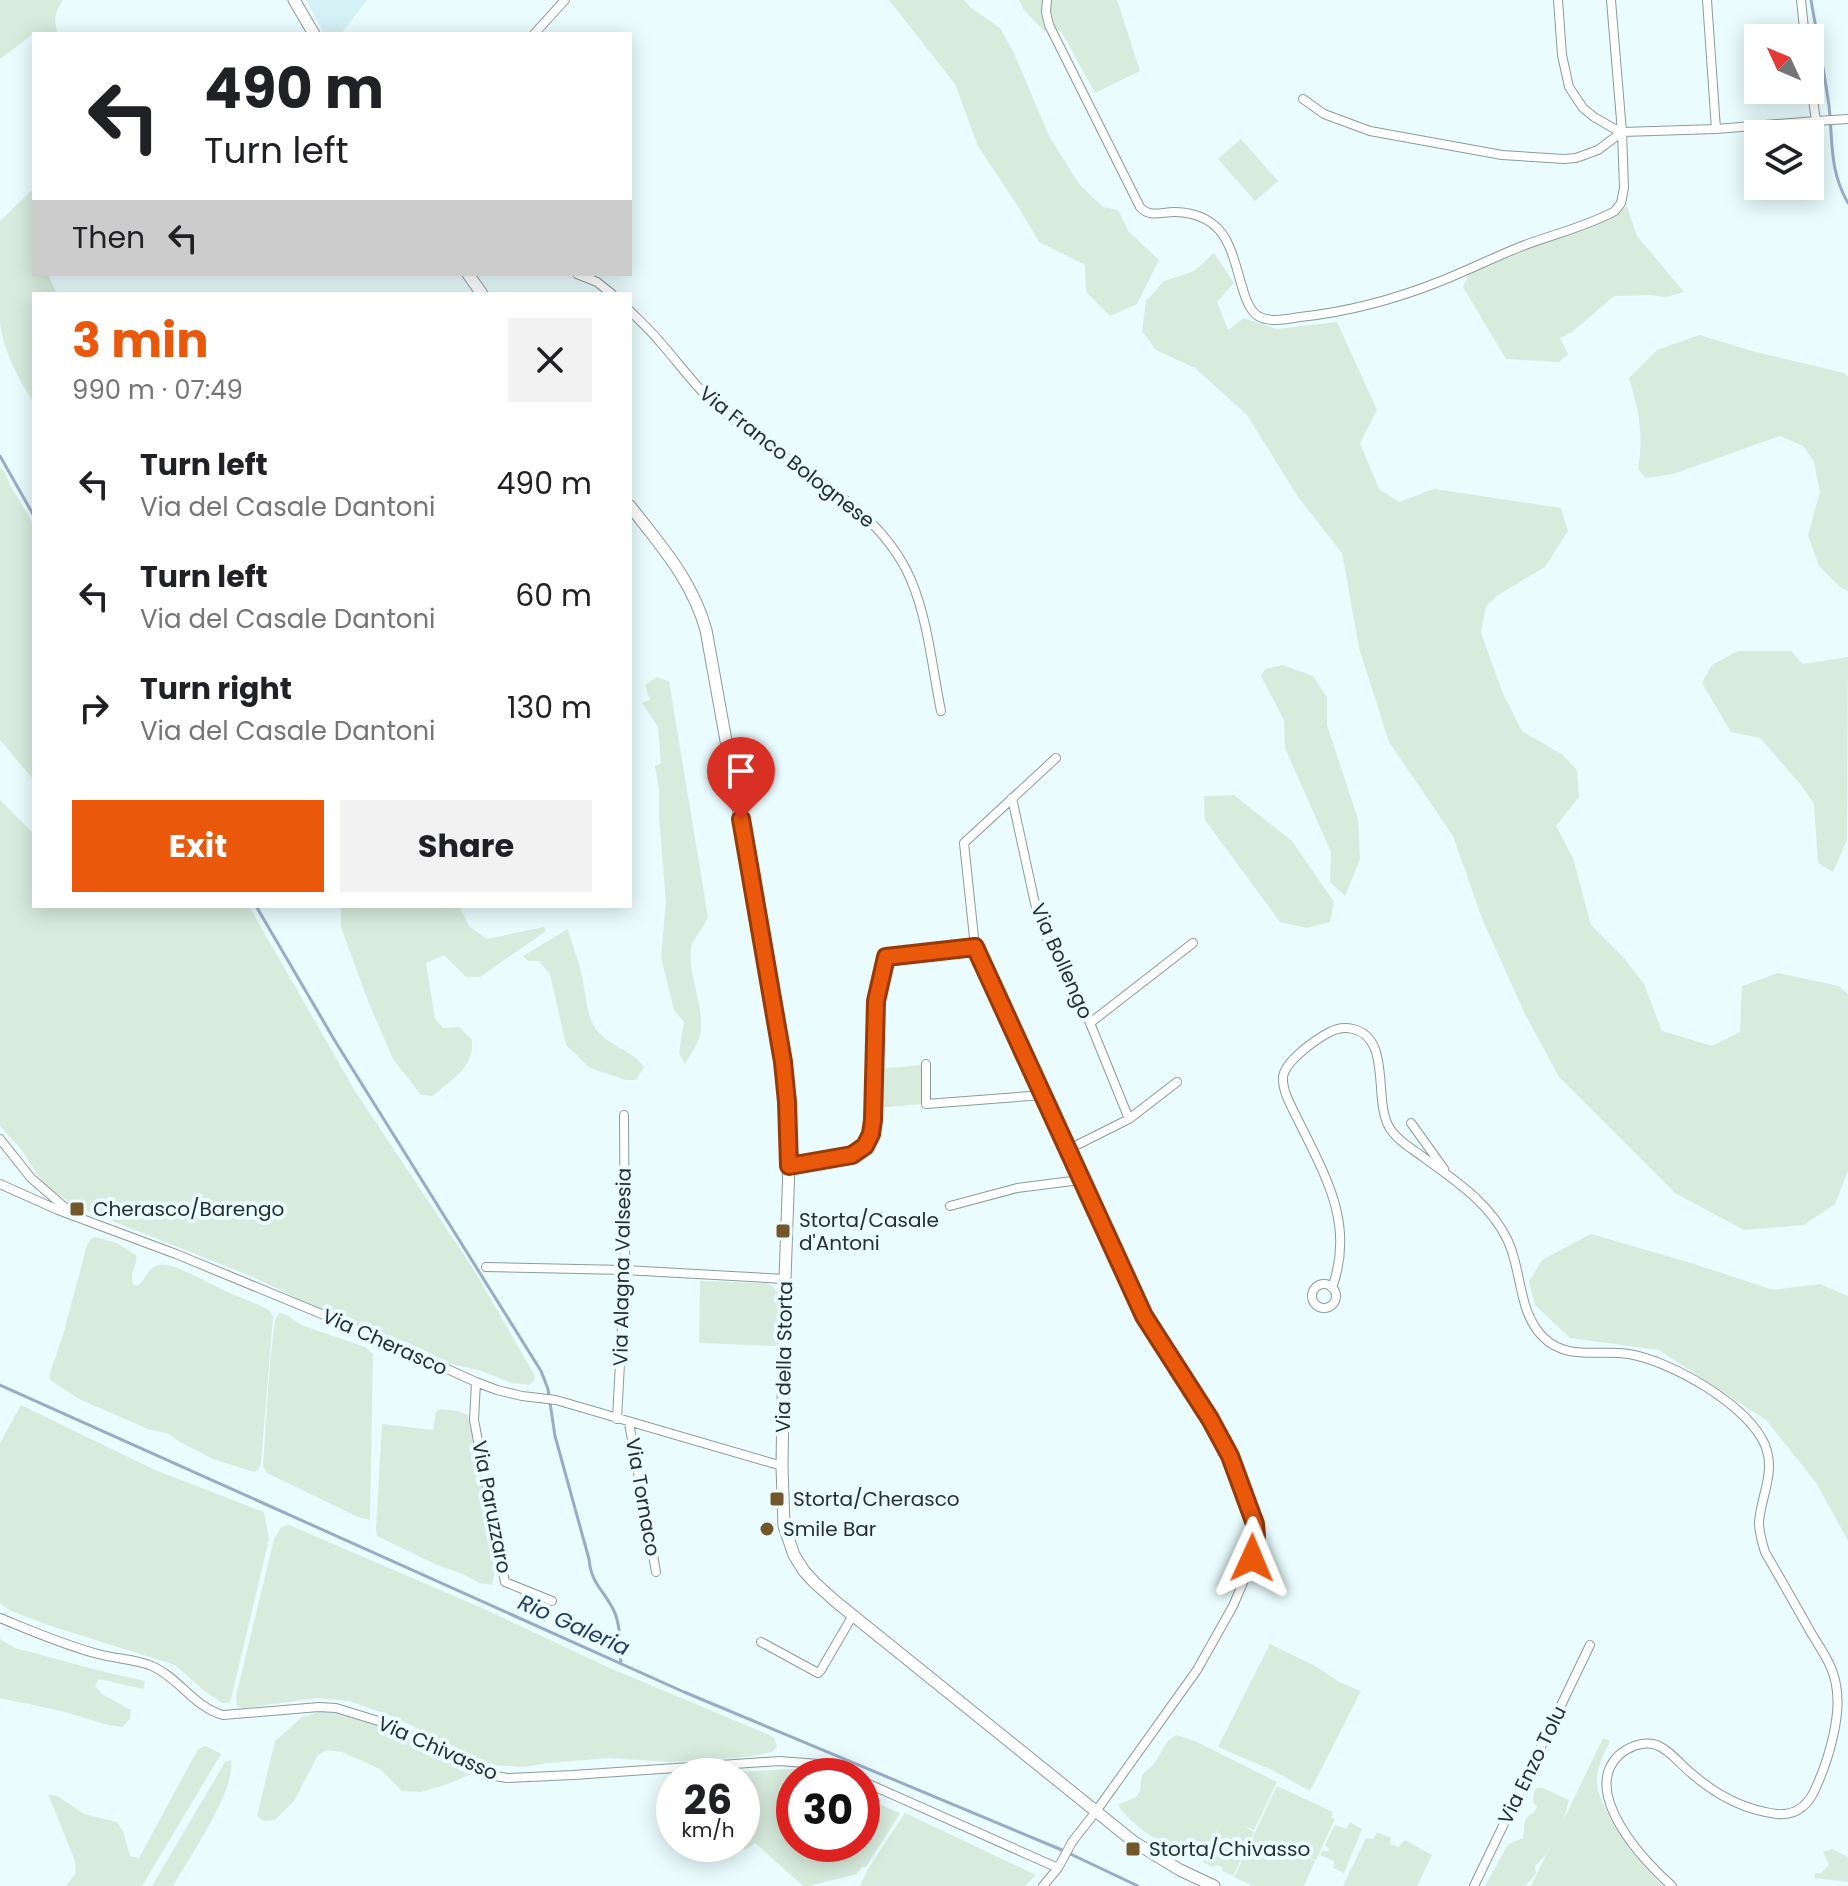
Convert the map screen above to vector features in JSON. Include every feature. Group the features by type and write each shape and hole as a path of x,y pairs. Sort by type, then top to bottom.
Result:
{"main road":[{"path":"294,0 313,32"},
{"name":"Via della Storta","path":"632,509 688,584 706,630 777,1023 787,1102 789,1166 782,1466 784,1526 794,1555 815,1583 1134,1842 1214,1886"}],"street":[{"path":"536,32 565,0"},
{"path":"1047,0 1049,25 1139,205 1151,214 1191,214 1215,226 1228,243 1247,303 1258,316 1278,320 1329,313 1423,288 1615,211 1624,191 1611,0"},
{"path":"1558,0 1563,61 1570,91 1591,115 1622,132 1744,127"},
{"path":"1707,0 1716,129"},
{"path":"1801,0 1804,24"},
{"path":"1303,99 1324,114 1364,129 1502,155 1576,158 1598,150 1622,132"},
{"path":"582,276 610,292"},
{"name":"Via Franco Bolognese","path":"632,313 692,381 727,415 849,503 880,530 904,566 920,604 941,711"},
{"path":"1043,1886 1209,1650 1247,1573 1256,1536 1255,1524 1230,1456 1144,1316 975,947 964,843 1056,758"},
{"name":"Via Bollengo","path":"1012,798 1036,910 1047,939 1090,1023 1129,1119"},
{"path":"1090,1023 1193,943"},
{"path":"789,1166 852,1155 868,1141 873,1120 876,1001 886,957 975,947"},
{"path":"1332,1288 1341,1249 1339,1219 1326,1179 1285,1090 1284,1075 1292,1061 1332,1031 1350,1028 1364,1034 1377,1051 1384,1112 1390,1129 1486,1208 1502,1230 1513,1256 1531,1322 1549,1342 1573,1353 1620,1353 1645,1357 1669,1366 1716,1394 1755,1427 1767,1451 1770,1468 1759,1526 1762,1542 1829,1664 1837,1687 1837,1715 1824,1767 1814,1792 1803,1808 1789,1814 1758,1810 1726,1798 1658,1746 1636,1745 1618,1756 1609,1768 1606,1779 1609,1801 1637,1850 1672,1886"},
{"path":"926,1064 926,1104 1043,1095"},
{"path":"1067,1150 1129,1119 1177,1082"},
{"name":"Via Alagna Valsesia","path":"617,1419 625,1270 624,1115"},
{"path":"1411,1123 1447,1173"},
{"path":"0,1139 31,1178 75,1217"},
{"path":"950,1206 1017,1188 1080,1180"},
{"name":"Via Cherasco","path":"0,1184 350,1326 497,1390 556,1400 782,1466"},
{"path":"486,1267 625,1270 785,1279"},
{"name":"Via Paruzzaro","path":"476,1382 474,1420 505,1582 552,1601"},
{"name":"Via Tornaco","path":"629,1423 656,1572"},
{"path":"761,1642 818,1673 853,1615"},
{"name":"Via Chivasso","path":"0,1618 101,1655 152,1666 212,1712 223,1715 336,1708 385,1723 489,1775 507,1778 573,1775 776,1761"},
{"name":"Via Enzo Tolu","path":"1474,1886 1590,1645"},
{"path":"880,1789 1058,1868"}],"shaded area":[{"path":"306,0 367,0 343,32 323,32"}],"green space":[{"path":"0,0 63,0 56,16 58,32 32,32 0,59"},
{"path":"889,0 964,0 1000,28 1049,136 1079,184 1103,207 1118,210 1129,232 1159,260 1137,304 1110,316 1086,292 1085,265 1039,242 978,146 955,84"},
{"path":"1019,0 1117,0 1140,71 1095,93 1061,31 1044,31"},
{"path":"1241,139 1278,181 1255,201 1218,159"},
{"path":"32,190 32,276 49,276 56,292 32,292 32,399 12,364 1,332 0,221"},
{"path":"1627,206 1637,236 1684,292 1666,297 1614,296 1572,332 1560,338 1568,354 1559,362 1506,359 1463,287 1469,273 1617,213"},
{"path":"1214,253 1234,283 1217,302 1228,330 1244,318 1277,329 1337,322 1377,410 1360,443 1379,489 1399,502 1434,489 1561,508 1568,531 1545,567 1498,595 1486,606 1481,633 1503,694 1522,731 1563,755 1577,770 1579,797 1556,826 1573,858 1591,925 1623,957 1644,984 1662,1031 1712,1046 1740,1032 1742,986 1778,973 1839,986 1848,994 1848,1171 1835,1204 1804,1225 1744,1230 1675,1193 1559,1077 1525,1014 1483,921 1453,836 1389,742 1359,648 1342,553 1298,497 1247,415 1195,368 1156,350 1142,331 1146,301 1164,281 1194,271"},
{"path":"1699,335 1844,373 1848,377 1848,591 1819,566 1808,535 1820,492 1814,462 1803,446 1780,436 1673,474 1646,478 1638,469 1640,423 1629,378 1657,350"},
{"path":"0,468 32,522 32,778 0,740"},
{"path":"1738,651 1791,651 1803,664 1848,657 1847,840 1833,872 1818,863 1814,804 1801,785 1760,738 1731,732 1702,683 1712,665"},
{"path":"1283,665 1313,676 1327,697 1327,725 1358,819 1360,859 1345,896 1330,882 1331,852 1285,748 1284,720 1261,676 1265,669"},
{"path":"657,677 669,681 708,917 690,953 701,1031 685,1064 679,1053 684,1022 674,1010 661,957 666,902 655,766 661,763 658,727 642,703 650,700 645,685"},
{"path":"1234,795 1292,841 1334,902 1330,922 1307,928 1280,922 1205,820 1204,796"},
{"path":"0,800 32,832 32,908 250,908 355,1091 474,1270 535,1376 534,1381 529,1385 512,1383 479,1370 450,1364 414,1345 331,1315 253,1277 87,1211 46,1188 21,1149 0,1126"},
{"path":"341,908 460,908 469,926 487,939 544,927 546,931 480,977 466,977 444,955 426,963 435,1019 443,1028 459,1027 472,1040 466,1066 433,1096 421,1095 393,1059 341,927"},
{"path":"568,929 594,1027 644,1067 636,1080 626,1080 590,1068 566,1045 550,974 539,961 528,961 523,956"},
{"path":"921,1065 922,1104 877,1108 879,1069"},
{"path":"1591,1234 1773,1290 1820,1284 1848,1296 1848,1541 1817,1484 1766,1420 1659,1350 1570,1338 1535,1305 1529,1282 1542,1260"},
{"path":"95,1237 117,1243 136,1255 132,1280 137,1286 152,1268 166,1265 270,1311 273,1317 259,1469 254,1472 213,1459 169,1434 148,1429 79,1399 50,1380 87,1245"},
{"path":"700,1281 771,1285 778,1293 776,1346 699,1343"},
{"path":"279,1313 301,1325 365,1347 373,1354 370,1520 267,1473 263,1466 270,1363 275,1321"},
{"path":"21,1405 155,1470 264,1512 269,1539 230,1703 222,1703 175,1665 45,1624 9,1610 0,1603 0,1443"},
{"path":"440,1409 468,1415 490,1530 494,1573 492,1585 479,1583 377,1536 382,1424 433,1430 436,1412"},
{"path":"289,1525 482,1608 612,1669 774,1737 777,1747 772,1752 732,1758 656,1758 656,1761 608,1758 524,1767 492,1765 472,1758 445,1741 391,1716 349,1701 317,1698 237,1707 236,1696 274,1539 281,1527"},
{"path":"0,1639 15,1648 145,1681 143,1689 99,1679 95,1686 102,1694 131,1710 130,1719 122,1727 108,1725 0,1698"},
{"path":"1270,1644 1361,1691 1310,1791 1272,1770 1218,1747"},
{"path":"323,1711 354,1715 387,1726 474,1773 421,1792 402,1791 380,1769 342,1752 327,1750 318,1755 294,1801 275,1820 264,1821 257,1816 275,1741 302,1717"},
{"path":"1176,1735 1195,1741 1277,1782 1254,1830 1242,1825 1254,1832 1233,1876 1222,1871 1222,1867 1203,1862 1223,1819 1202,1860 1150,1835 1118,1805 1136,1797 1142,1775"},
{"path":"1603,1738 1610,1741 1598,1772 1600,1798 1625,1842 1663,1886 1531,1886 1560,1826 1545,1856 1535,1866 1536,1874 1525,1886 1485,1886 1509,1844 1523,1838 1525,1820 1537,1807 1533,1802 1534,1791 1543,1788 1569,1800 1563,1821"},
{"path":"206,1746 221,1754 142,1886 66,1886 76,1873 75,1861 48,1794 57,1796 84,1814 117,1822 130,1856 139,1858 198,1749"},
{"path":"231,1760 231,1773 219,1806 173,1886 152,1886 225,1762"},
{"path":"776,1770 776,1862 760,1847 760,1771"},
{"path":"1277,1786 1333,1812 1331,1817 1335,1819 1316,1860 1295,1851 1315,1861 1304,1886 1253,1886 1234,1877"},
{"path":"880,1805 900,1813 880,1845"},
{"path":"905,1813 1036,1875 1025,1886 860,1886 873,1862 880,1862 880,1851"},
{"path":"1350,1822 1362,1829 1344,1873 1333,1868 1334,1861 1320,1855 1323,1850 1327,1852 1329,1849 1325,1845 1335,1825 1347,1829"},
{"path":"1377,1832 1391,1838 1390,1844 1398,1847 1405,1840 1432,1855 1417,1886 1343,1886 1366,1838 1373,1839"},
{"path":"1832,1849 1848,1857 1848,1882 1814,1878 1815,1873 1821,1873 1829,1865 1823,1852"},
{"path":"776,1862 869,1862 857,1874 803,1886"}],"waterway":[{"path":"1811,0 1829,106 1835,167 1848,203"},
{"path":"0,456 32,512"},
{"path":"257,908 335,1041 541,1371 548,1389 555,1436 592,1575 616,1617 621,1664"},
{"name":"Rio Galeria","path":"0,1385 684,1692 1062,1850 1138,1886"}],"place":[{"name":"Cherasco/Barengo","path":"77,1209"},
{"name":"Storta/Casale d'Antoni","path":"783,1231"},
{"name":"Storta/Cherasco","path":"777,1499"},
{"name":"Smile Bar","path":"767,1529"},
{"name":"Storta/Chivasso","path":"1133,1849"}],"route":[{"path":"741,819 783,1062 789,1166 852,1155 868,1141 873,1120 876,1001 886,957 975,947 1144,1316 1230,1456 1255,1524 1252,1558"}]}
